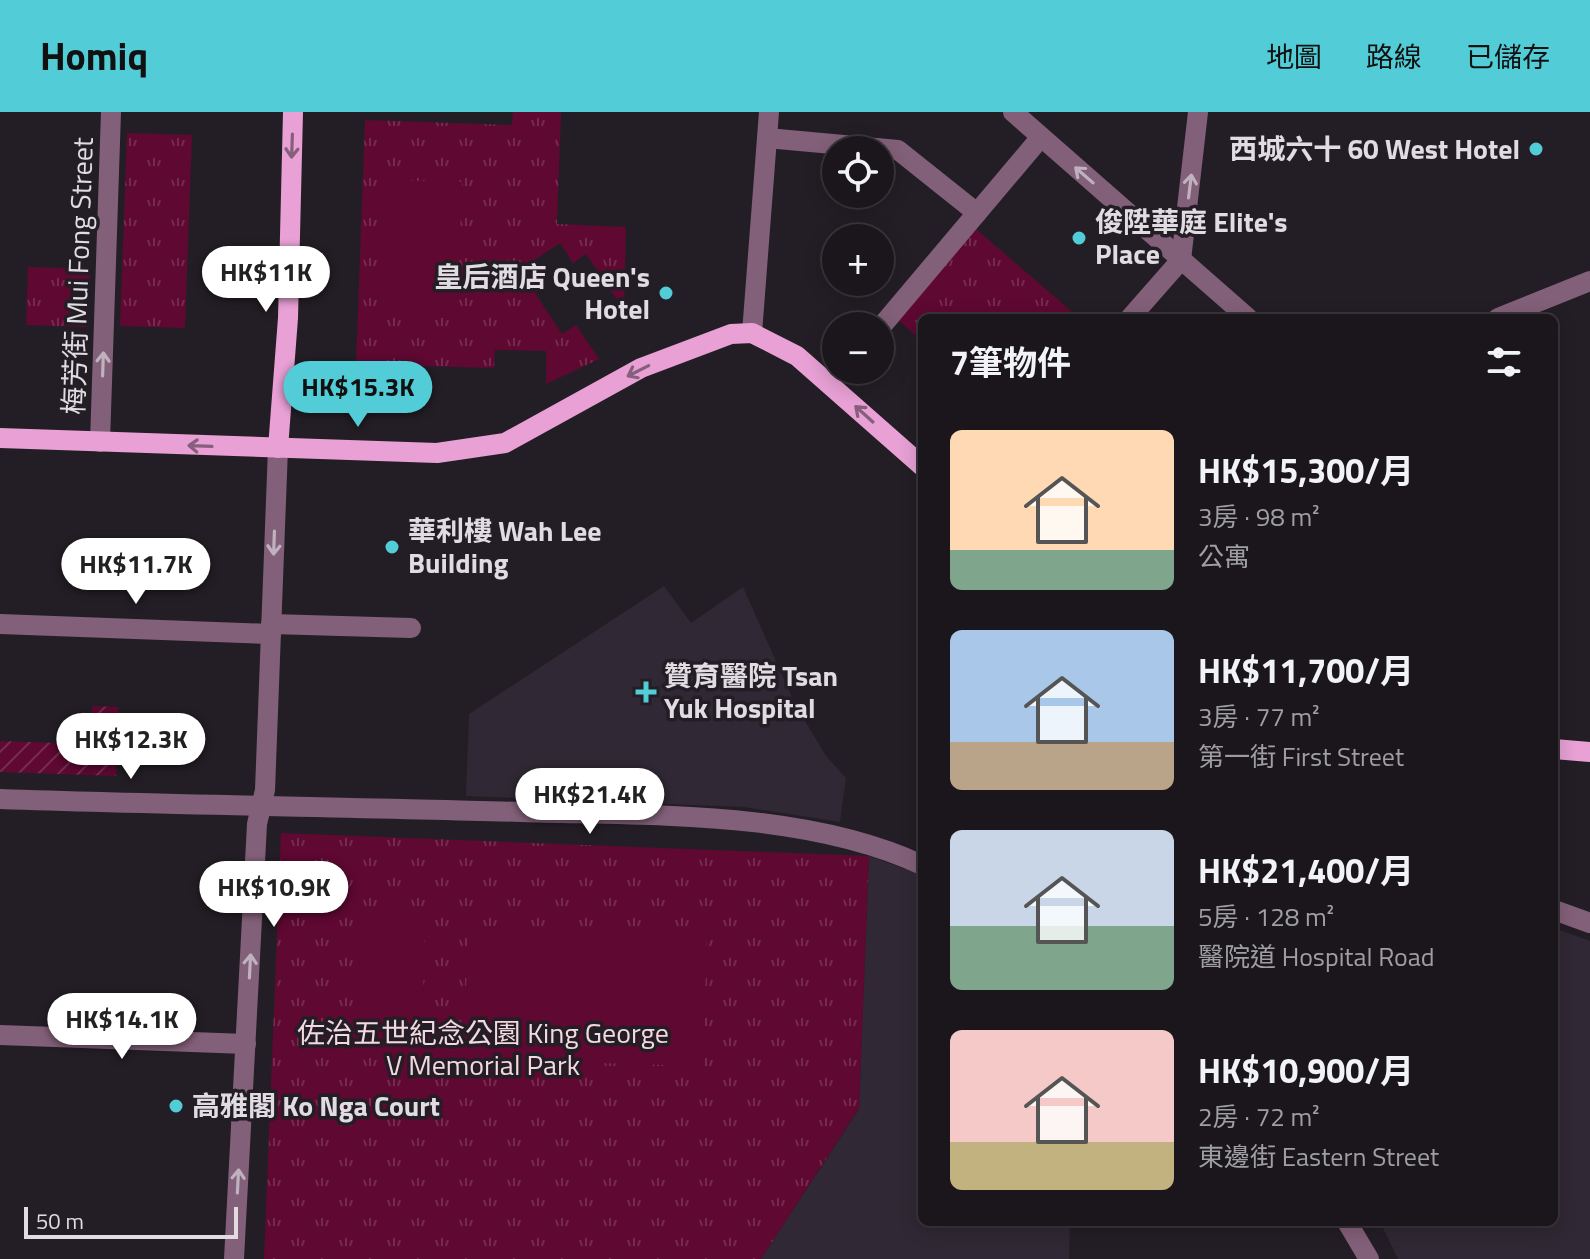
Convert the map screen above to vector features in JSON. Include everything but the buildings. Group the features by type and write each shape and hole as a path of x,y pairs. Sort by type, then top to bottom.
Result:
{"main road":[{"path":"278,448 288,318 293,112"},
{"path":"0,438 437,453 505,443 641,368 731,334 752,333 797,356 918,462"},
{"path":"1558,749 1590,752"}],"street":[{"name":"梅芳街 Mui Fong Street","path":"100,442 111,112"},
{"path":"752,333 769,112"},
{"path":"1013,112 1243,314"},
{"path":"1134,314 1181,260 1198,112"},
{"path":"893,312 1041,137"},
{"path":"767,138 898,150 977,213"},
{"path":"1508,314 1590,281"},
{"path":"234,1259 261,808 265,790 278,448"},
{"path":"0,624 411,628"},
{"path":"0,799 261,808 453,810 750,823 858,842 918,864"},
{"path":"1558,911 1590,923"},
{"path":"0,1035 246,1044"},
{"path":"1349,1226 1369,1259"}],"shaded area":[{"name":"贊育醫院 Tsan Yuk Hospital","path":"664,586 691,623 743,587 796,706 826,756 846,778 840,822 744,807 466,796 469,714"},
{"path":"869,856 918,874 918,1226 1070,1226 1069,1259 761,1259 859,1109"},
{"path":"1558,929 1590,941 1590,1259 1398,1259 1382,1226 1558,1226"}],"green space":[{"path":"513,112 561,112 557,224 626,227 624,310 586,254 573,263 560,243 533,261 546,281 533,290 562,334 576,325 599,359 546,384 546,351 495,350 494,368 356,364 365,120 512,125"},
{"path":"127,133 192,135 185,328 120,326"},
{"path":"383,180 462,182 457,314 378,311"},
{"path":"976,229 1074,314 918,314 918,337 897,319"},
{"path":"28,267 90,269 88,327 26,325"},
{"path":"92,706 118,707 116,776 0,772 0,741 90,744"},
{"name":"佐治五世紀念公園 King George V Memorial Park","path":"281,833 869,856 859,1108 761,1259 264,1259"},
{"path":"361,910 425,913 422,1032 357,1030"},
{"path":"468,927 707,934 703,1066 464,1059"}],"place":[{"name":"西城六十 60 West Hotel","path":"1536,149"},
{"name":"俊陞華庭 Elite's Place","path":"1079,238"},
{"name":"皇后酒店 Queen's Hotel","path":"666,293"},
{"name":"華利樓 Wah Lee Building","path":"392,547"},
{"name":"贊育醫院 Tsan Yuk Hospital","path":"646,692"},
{"name":"高雅閣 Ko Nga Court","path":"176,1106"}]}
